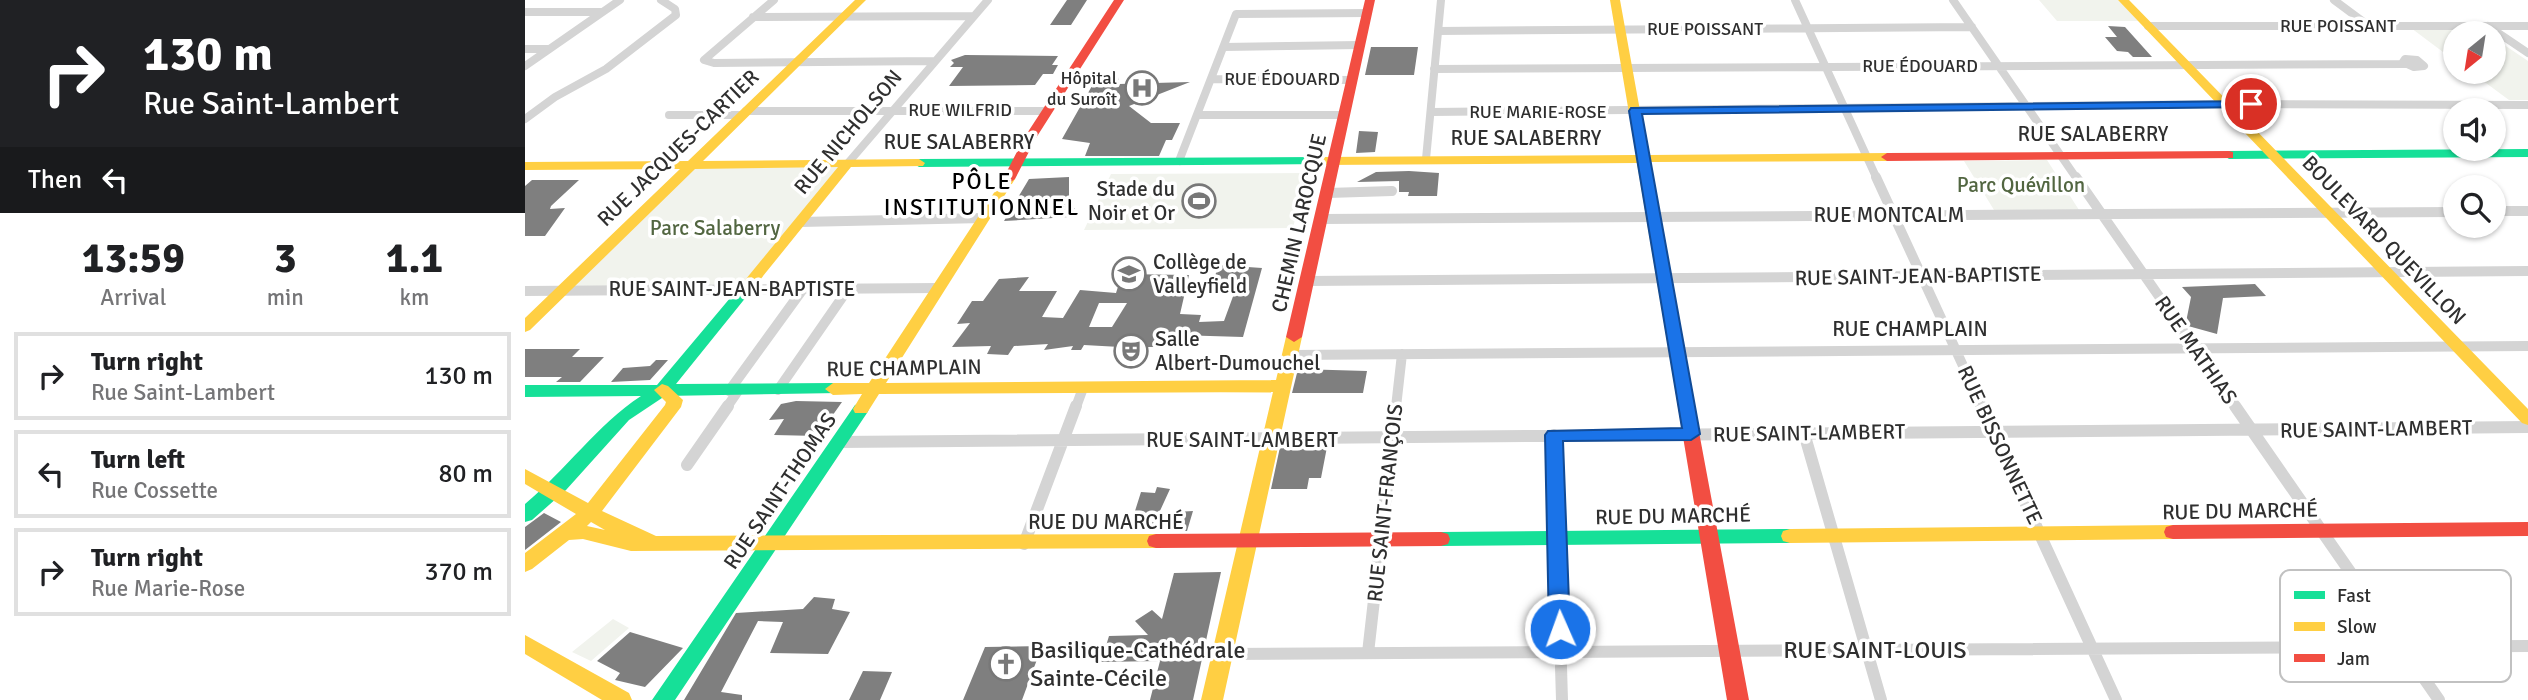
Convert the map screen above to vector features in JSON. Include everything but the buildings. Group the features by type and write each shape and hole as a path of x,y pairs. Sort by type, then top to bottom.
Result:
{"street":[{"path":"525,66 620,0"},
{"path":"525,119 555,97 606,69 676,15 675,9 661,0"},
{"path":"775,0 704,60 715,64 935,61"},
{"name":"RUE JACQUES-CARTIER","path":"525,327 861,0"},
{"name":"RUE NICHOLSON","path":"525,515 545,502 625,413 662,390 848,163 988,0"},
{"name":"RUE SAINT-THOMAS","path":"1020,162 1030,138 1119,0"},
{"name":"RUE SAINT-THOMAS","path":"663,700 838,442 1020,162 1048,128 1129,0"},
{"path":"1426,159 1441,0"},
{"path":"1615,0 1738,700"},
{"name":"RUE BISSONNETTE","path":"1795,0 2116,700"},
{"name":"RUE MATHIAS","path":"1953,0 2349,570"},
{"name":"BOULEVARD QUEVILLON","path":"2123,0 2528,419"},
{"path":"2334,0 2369,26"},
{"path":"1179,161 1236,14 1369,7"},
{"name":"CHEMIN LAROCQUE","path":"1212,700 1369,7"},
{"path":"525,12 602,12"},
{"path":"754,17 974,16"},
{"name":"RUE POISSANT","path":"2148,26 2443,26"},
{"name":"RUE POISSANT","path":"2506,26 2528,26"},
{"name":"RUE POISSANT","path":"1438,31 1972,27"},
{"path":"2506,38 2528,52"},
{"path":"1224,47 1360,45"},
{"path":"525,49 549,48"},
{"name":"RUE ÉDOUARD","path":"1434,69 2405,64"},
{"name":"RUE ÉDOUARD","path":"1211,79 1353,79"},
{"name":"RUE MARIE-ROSE","path":"1431,112 2224,104 2527,106"},
{"name":"RUE WILFRID","path":"669,115 894,110 1047,111"},
{"path":"1197,115 1345,115"},
{"name":"RUE SALABERRY","path":"525,166 2528,153"},
{"path":"1328,192 1392,191"},
{"path":"2506,211 2528,211"},
{"name":"RUE MONTCALM","path":"1322,219 2443,212"},
{"path":"800,222 984,218"},
{"name":"RUE SAINT-JEAN-BAPTISTE","path":"1308,281 2528,271"},
{"name":"RUE SAINT-JEAN-BAPTISTE","path":"525,291 939,288"},
{"path":"687,465 803,289"},
{"path":"778,390 848,289"},
{"name":"RUE CHAMPLAIN","path":"1291,355 2528,346"},
{"name":"RUE SAINT-FRANÇOIS","path":"1368,653 1402,354"},
{"name":"RUE CHAMPLAIN","path":"525,391 1284,386"},
{"path":"1024,544 1083,387"},
{"path":"525,564 590,513 673,407 675,400 672,395 662,390"},
{"name":"RUE SAINT-LAMBERT","path":"838,442 1392,439 1993,431 2253,432 2528,427"},
{"path":"1804,433 1881,700"},
{"path":"1554,435 1562,700"},
{"name":"RUE DU MARCHÉ","path":"525,476 556,490 590,513 651,542"},
{"name":"RUE DU MARCHÉ","path":"566,533 588,531 618,543 632,545 651,542 768,545 2528,530"},
{"path":"525,644 621,700"},
{"name":"RUE SAINT-LOUIS","path":"1223,654 2280,648"},
{"name":"RUE MATHIAS","path":"2426,682 2439,700"}],"green space":[{"path":"2039,0 2118,0 2139,21 2057,21"},
{"path":"2411,28 2443,28 2443,52"},
{"path":"2506,46 2528,61 2528,100 2509,100 2487,84 2506,84"},
{"name":"Parc Quévillon","path":"2047,160 2079,210 1994,210 1964,161"},
{"name":"Parc Salaberry","path":"848,163 745,289 562,290 691,164"},
{"name":"Stade du Noir et Or","path":"1306,173 1293,228 1084,230 1111,174"},
{"path":"613,619 629,628 591,661 572,652"}],"traffic: fast":[{"path":"2229,155 2528,153"},
{"path":"919,163 1320,161"},
{"path":"525,515 560,485 623,416 662,390 746,288"},
{"path":"525,391 833,389"},
{"path":"663,700 861,409"},
{"path":"1441,539 1790,536"}],"traffic: slow":[{"path":"525,327 861,0"},
{"path":"1615,0 1683,389"},
{"path":"2123,0 2528,419"},
{"path":"1320,161 1887,157"},
{"path":"746,288 848,163"},
{"path":"525,166 919,163"},
{"path":"861,409 1009,179"},
{"path":"1212,700 1294,337"},
{"path":"833,389 1284,386"},
{"path":"525,564 590,513 673,407 675,400 662,390"},
{"path":"525,476 617,528 649,541"},
{"path":"566,533 583,532 631,544 1156,541"},
{"path":"1790,536 2173,532"},
{"path":"525,644 621,700"}],"traffic: jam":[{"path":"1009,179 1030,138 1119,0"},
{"path":"1294,337 1370,0"},
{"path":"1887,157 2229,155"},
{"path":"1683,389 1738,700"},
{"path":"2173,532 2528,529"},
{"path":"1156,541 1441,539"}],"place":[{"name":"Hôpital du Suroît","path":"1142,88"},
{"name":"Stade du Noir et Or","path":"1199,201"},
{"name":"Collège de Valleyfield","path":"1129,274"},
{"name":"Salle Albert-Dumouchel","path":"1131,351"},
{"name":"Basilique-Cathédrale Sainte-Cécile","path":"1006,664"}],"district":[{"name":"PÔLE INSTITUTIONNEL","path":"982,194"}],"route":[{"path":"1560,629 1554,435 1691,434 1635,111 2251,104"}]}
